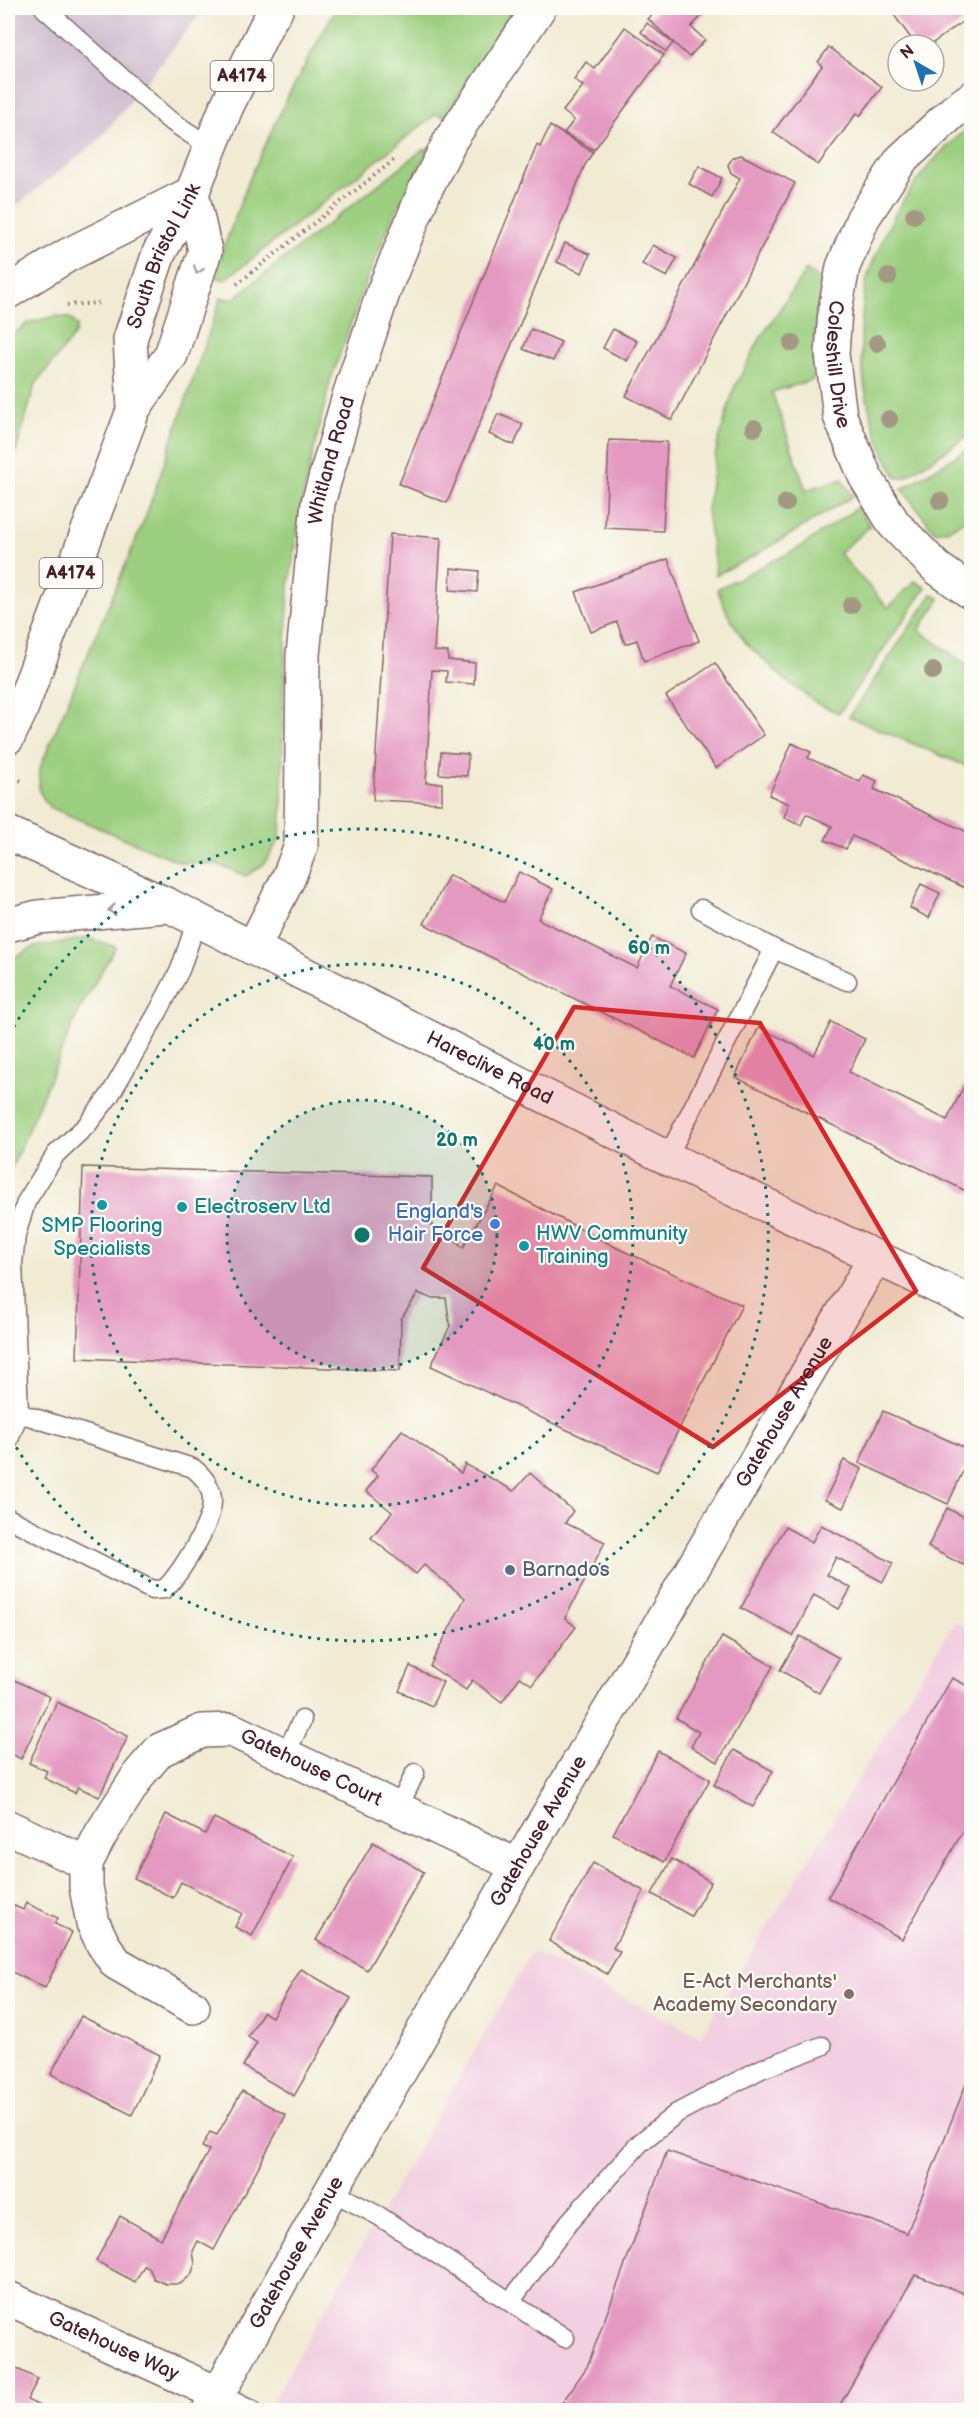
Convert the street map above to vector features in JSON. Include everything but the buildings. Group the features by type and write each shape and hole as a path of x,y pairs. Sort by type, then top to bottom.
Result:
{"main road":[{"name":"A4174","path":"192,193 210,147 256,46 278,8"},
{"name":"Whitland Road","path":"253,948 288,879 301,846 303,655 318,503 349,396 384,290 425,190 451,140 539,8"},
{"name":"Coleshill Drive","path":"972,98 954,111 901,160 863,218 843,267 832,354 840,416 865,476 894,524 937,568 972,593"},
{"path":"8,292 68,255 192,193"},
{"name":"South Bristol Link","path":"134,408 130,339 159,253 192,193"},
{"name":"South Bristol Link","path":"8,737 20,712 134,408 171,355 205,252 192,193"},
{"name":"Hareclive Road","path":"8,833 184,913 667,1158 972,1303"},
{"path":"8,925 38,917 184,913"},
{"name":"Gatehouse Avenue","path":"214,2402 331,2192 518,1866 875,1258"},
{"name":"Gatehouse Court","path":"193,2007 116,1964 93,1923 86,1887 86,1863 101,1834 140,1773 160,1750 202,1731 232,1730 399,1807 518,1866"},
{"path":"8,1827 86,1863"},
{"name":"Gatehouse Way","path":"8,2298 214,2402"}],"lane":[{"path":"44,8 168,118 210,147"},
{"path":"700,909 774,949 847,981"},
{"path":"8,1442 19,1413 13,1263 16,1235 26,1202 56,1154 87,1125 110,1095 158,1012 180,970 184,913"},
{"path":"667,1158 774,949"},
{"path":"8,1518 152,1590 165,1589 187,1563 212,1508 212,1496 205,1477 193,1468 19,1413"},
{"path":"285,1755 302,1720"},
{"path":"399,1807 415,1773"},
{"path":"510,2302 569,2222 640,2143 677,2113 760,2069 822,2046"},
{"path":"331,2192 379,2216 565,2338"},
{"path":"214,2402 251,2410"}],"path":[{"path":"229,290 431,131 451,140"},
{"path":"58,306 86,302 106,304"},
{"path":"14,778 25,782"}],"highlighted area":[{"path":"574,1007 760,1023 916,1291 713,1447 423,1268"}],"shaded area":[{"path":"8,8 205,8 99,140 8,212"},
{"name":"E-Act Merchants' Academy Secondary","path":"955,1621 971,1630 971,2410 267,2410 532,1951 700,2037"}],"green space":[{"path":"336,8 518,8 506,22 445,117 436,114 225,280 213,276 249,180 286,100"},
{"path":"971,126 971,225 963,294 971,360 971,434 905,477 897,478 876,432 864,383 861,333 866,283 885,234 904,199 928,167"},
{"path":"429,148 391,221 362,292 330,382 303,496 289,586 283,695 282,815 279,840 263,865 246,876 216,864 182,863 49,807 39,791 40,768 146,516 221,298 233,299 421,151"},
{"path":"806,270 822,281 812,355 813,380 772,392 806,490 842,479 853,496 758,554 716,575 707,510 717,446 734,388 760,339"},
{"path":"56,316 70,318 77,326 75,334 35,385 8,479 8,338 28,323"},
{"path":"971,447 971,516 950,529 935,532 902,489"},
{"path":"858,507 870,526 839,553 888,608 915,581 926,588 839,713 818,704 784,679 745,642 728,615 717,589 797,549"},
{"path":"932,594 940,599 919,630 971,668 971,768 849,717"},
{"path":"88,938 116,947 79,1010 8,1177 8,961 34,947"}],"place":[{"name":"SMP Flooring Specialists","path":"102,1205"},
{"name":"Electroserv Ltd","path":"182,1207"},
{"name":"England's Hair Force","path":"495,1224"},
{"name":"HWV Community Training","path":"524,1246"},
{"name":"Barnados","path":"510,1570"},
{"name":"E-Act Merchants' Academy Secondary","path":"849,1994"}]}
